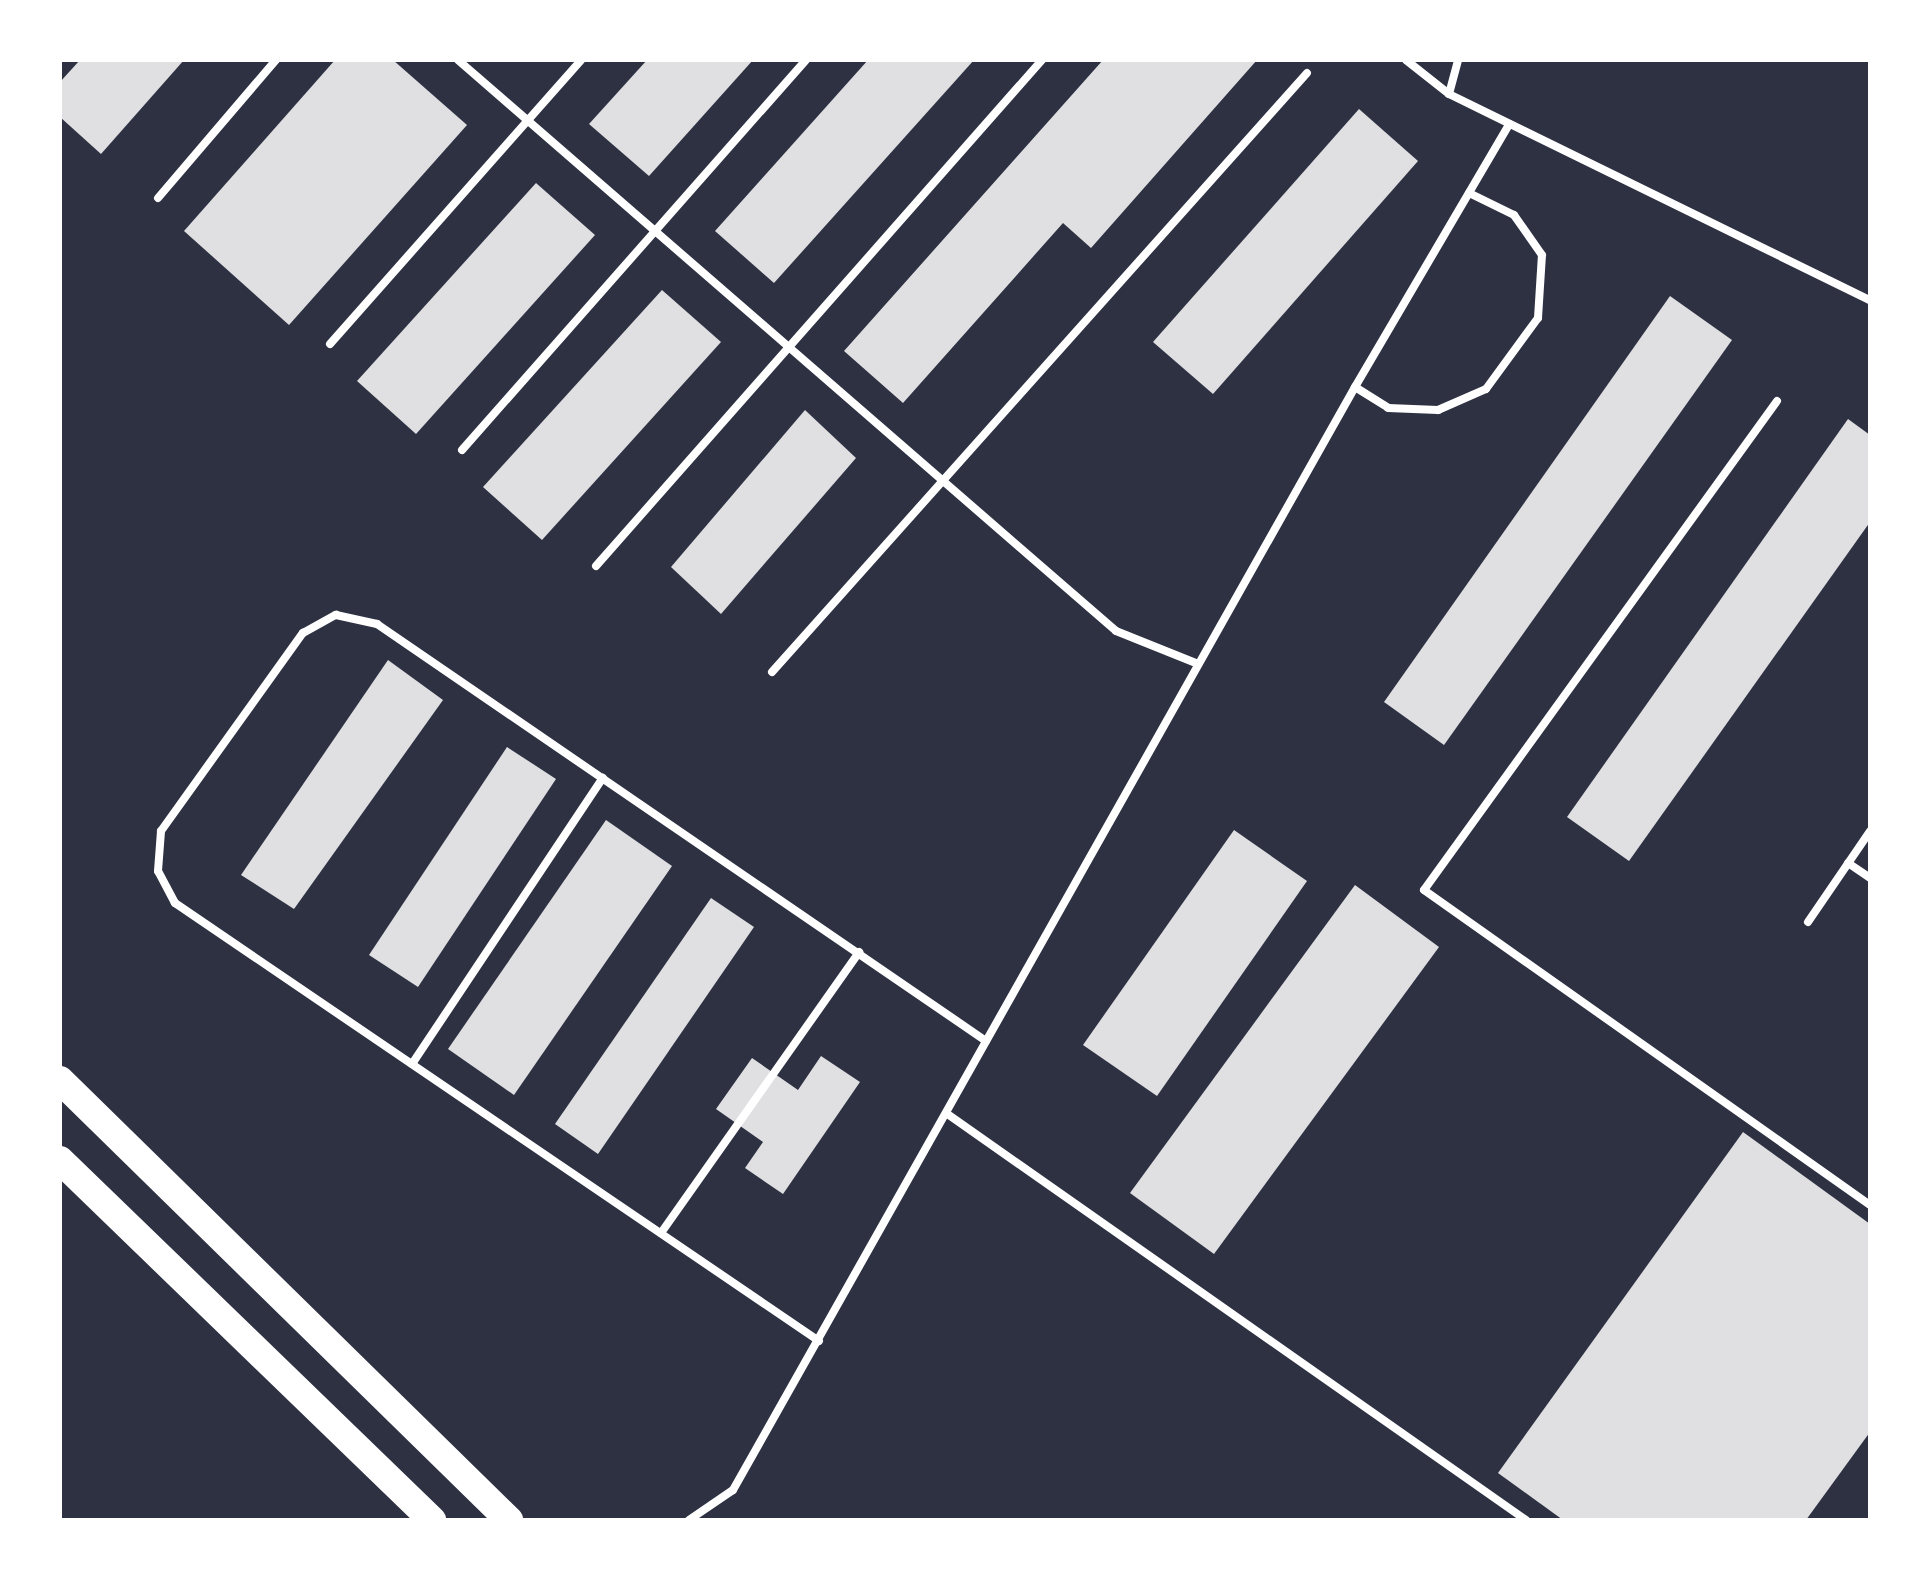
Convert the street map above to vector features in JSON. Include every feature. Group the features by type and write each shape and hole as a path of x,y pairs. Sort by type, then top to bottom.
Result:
{"highway":[{"path":"60,1080 509,1520"},
{"path":"60,1160 432,1520"}],"lane":[{"path":"158,198 276,60"},
{"path":"458,60 1116,631 1198,664"},
{"path":"330,344 581,60"},
{"path":"462,450 806,60"},
{"path":"596,566 1042,60"},
{"path":"1406,60 1449,94 1870,300"},
{"path":"1449,94 1458,60"},
{"path":"772,672 1308,73"},
{"path":"689,1520 733,1490 1355,387 1510,124"},
{"path":"1355,387 1388,408 1438,410 1486,389 1538,318 1542,254 1514,215 1469,193"},
{"path":"1777,401 1424,890 1870,1204"},
{"path":"819,1341 175,903 158,872 162,831 303,633 336,615 377,624 986,1041"},
{"path":"412,1064 603,778"},
{"path":"1808,922 1870,831"},
{"path":"1848,864 1870,878"},
{"path":"661,1233 859,952"},
{"path":"946,1113 1526,1520"}],"building":[{"path":"80,60 184,60 101,154 60,117 60,82"},
{"path":"335,60 393,60 467,125 289,325 184,231"},
{"path":"647,60 753,60 649,176 589,124"},
{"path":"868,60 974,60 774,283 715,231"},
{"path":"1103,60 1257,60 1091,248 1063,223 903,403 844,351"},
{"path":"1359,109 1418,161 1213,394 1153,342"},
{"path":"536,183 595,235 416,434 357,381"},
{"path":"662,290 721,342 542,540 483,487"},
{"path":"1670,296 1732,340 1444,745 1384,702"},
{"path":"805,410 856,458 721,614 671,567"},
{"path":"1848,419 1870,435 1870,522 1629,861 1567,817"},
{"path":"388,660 443,700 294,909 241,875"},
{"path":"507,747 556,779 418,987 369,955"},
{"path":"606,820 672,866 514,1095 448,1049"},
{"path":"1234,830 1307,881 1157,1096 1083,1045"},
{"path":"1355,885 1439,947 1214,1254 1130,1193"},
{"path":"711,898 754,927 598,1154 555,1124"},
{"path":"821,1056 860,1082 783,1194 745,1168 763,1142 716,1109 752,1058 798,1090"},
{"path":"1743,1132 1870,1224 1870,1432 1806,1520 1563,1520 1498,1473"}]}
